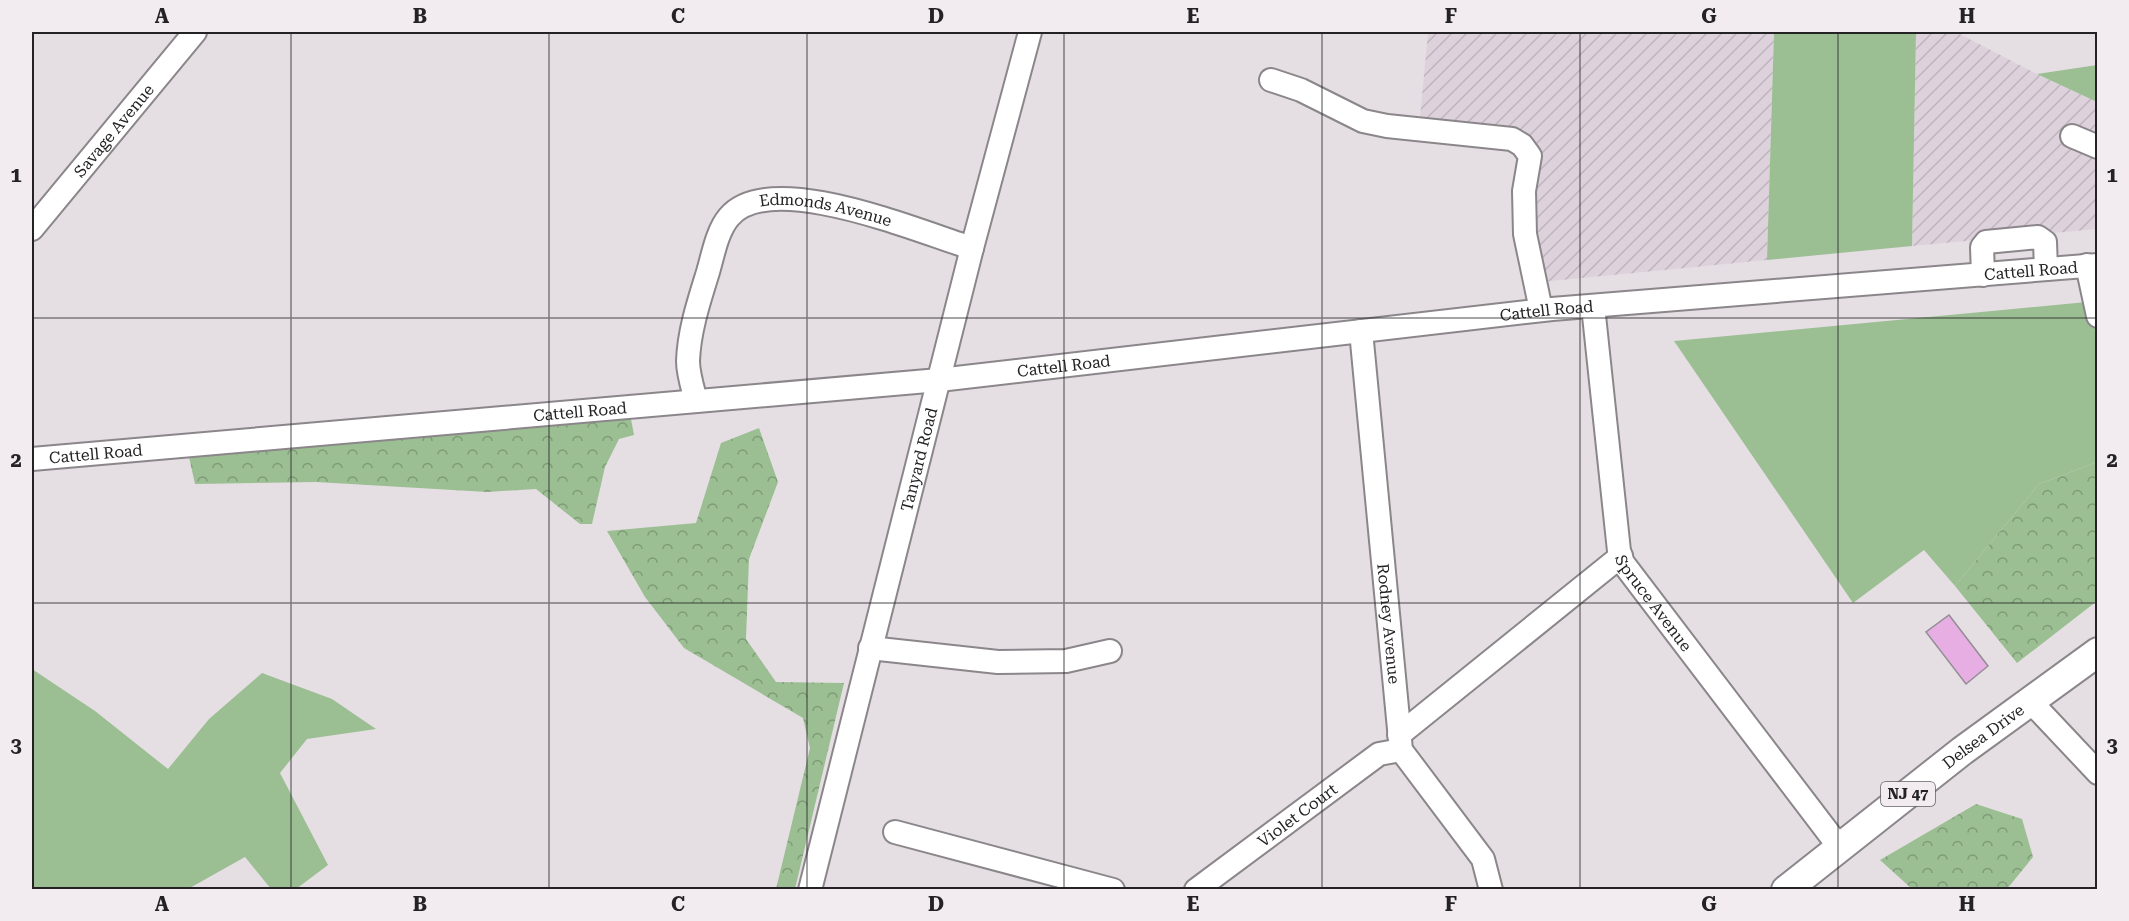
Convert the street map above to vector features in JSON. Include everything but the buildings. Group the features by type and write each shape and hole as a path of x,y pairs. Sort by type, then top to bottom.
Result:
{"main road":[{"name":"Delsea Drive","path":"1786,890 1962,751 2032,703 2097,652"}],"street":[{"name":"Savage Avenue","path":"32,229 195,32"},
{"name":"Tanyard Road","path":"810,890 972,248 1030,32"},
{"path":"1271,80 1301,90 1363,121 1387,126 1490,135 1512,139 1522,145 1530,156 1524,191 1525,234 1541,310"},
{"path":"2072,136 2097,147"},
{"name":"Edmonds Avenue","path":"696,401 688,363 693,326 721,234 729,217 744,206 762,198 781,197 819,202 972,248"},
{"path":"1983,275 1982,247 1986,242 2038,237 2044,242 2046,269"},
{"path":"2092,265 2097,316"},
{"name":"Cattell Road","path":"32,459 939,380 1541,310 2092,265"},
{"name":"Spruce Avenue","path":"1593,306 1621,556 1630,575 1840,848"},
{"name":"Rodney Avenue","path":"1361,331 1400,743"},
{"path":"1491,890 1483,859 1400,743 1621,556"},
{"path":"870,648 998,662 1066,661 1110,651"},
{"path":"2032,703 2097,773"},
{"name":"Violet Court","path":"1196,890 1379,754 1400,743"},
{"path":"895,832 1113,890"}],"shaded area":[{"path":"1428,32 1774,32 1767,260 1541,282 1532,136 1419,129"},
{"path":"1916,32 1956,32 2097,102 2097,229 1912,246"}],"green space":[{"path":"1774,32 1916,32 1912,246 1767,260"},
{"path":"2097,65 2097,102 2037,74"},
{"path":"2097,301 2097,462 2039,484 1955,586 1924,550 1853,603 1674,341"},
{"path":"631,419 634,435 619,439 605,467 592,524 580,524 536,489 487,492 316,482 195,484 189,457"},
{"path":"759,428 778,482 749,559 746,639 776,682 844,683 795,889 776,889 810,748 803,718 684,648 645,597 607,531 696,523 721,443"},
{"path":"2097,462 2097,601 2017,663 1955,586 2039,484"},
{"path":"32,669 95,711 168,769 209,719 262,673 332,699 376,729 307,739 280,773 328,865 296,889 271,889 245,857 188,889 32,889"},
{"path":"1976,804 2022,819 2033,857 2007,889 1912,889 1880,860"}]}
